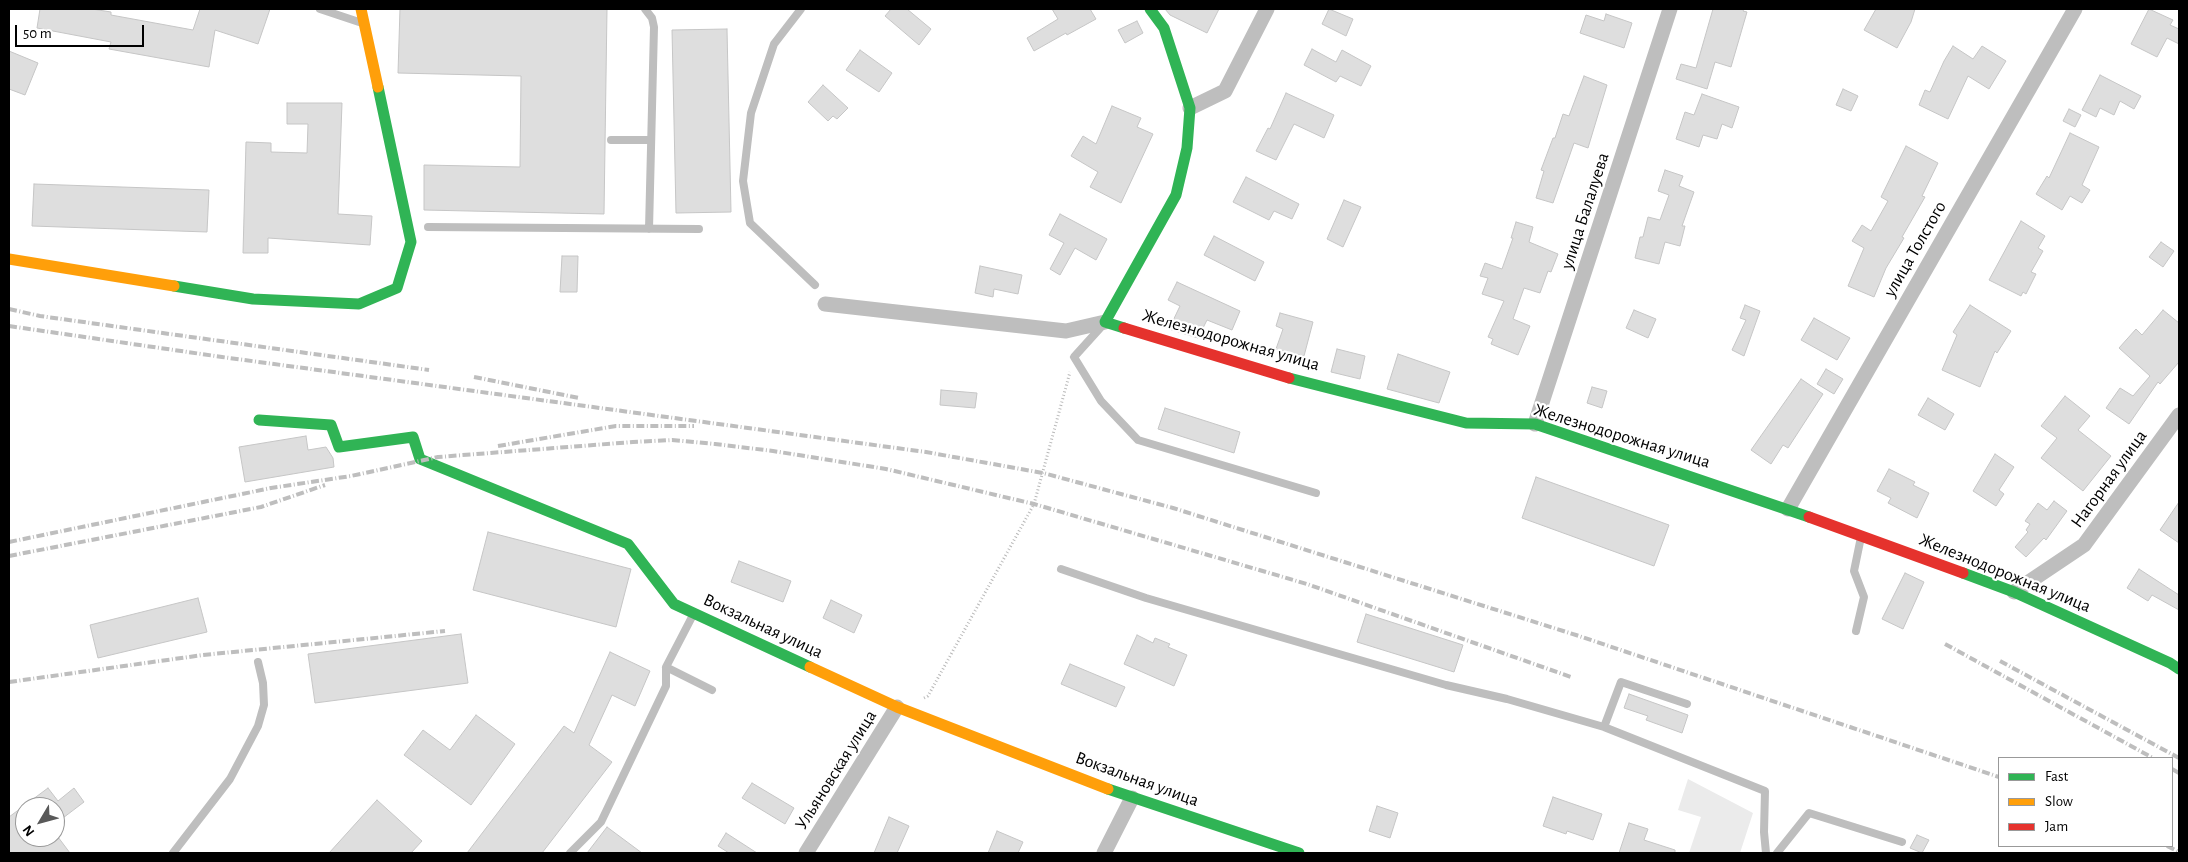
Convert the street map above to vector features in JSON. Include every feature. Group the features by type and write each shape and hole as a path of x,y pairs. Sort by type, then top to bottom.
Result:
{"street":[{"path":"9,259 253,299 359,304 397,288 411,242 361,9"},
{"path":"825,304 1066,331 1105,322 1176,195 1187,148 1190,108 1164,28 1150,9"},
{"path":"1190,108 1225,91 1267,9"},
{"name":"улица Балалуева","path":"1535,424 1670,9"},
{"name":"улица Толстого","path":"1788,509 2075,9"},
{"name":"Железнодорожная улица","path":"1105,322 1271,374 1466,423 1535,424 1788,509 2014,592 2170,663 2179,669"},
{"name":"Нагорная улица","path":"2014,592 2084,545 2179,415"},
{"name":"Вокзальная улица","path":"259,420 331,425 339,447 413,437 420,459 628,544 674,604 694,614 896,707 1132,798 1299,853"},
{"name":"Ульяновская улица","path":"806,853 896,707"},
{"path":"1104,853 1132,798"}],"lane":[{"path":"320,9 364,24"},
{"path":"645,9 652,18 654,27 649,229"},
{"path":"801,9 774,44 751,113 743,181 750,223 815,285"},
{"path":"612,140 651,140"},
{"path":"428,227 699,229"},
{"path":"1105,322 1074,357 1101,402 1138,440 1316,493"},
{"path":"1856,631 1864,597 1854,571 1860,537"},
{"path":"1061,570 1202,614 1446,685 1507,699 1604,727 1764,791 1766,853"},
{"path":"570,853 601,822 666,686 666,667 694,614"},
{"path":"173,853 230,779 258,726 264,705 263,683 258,662"},
{"path":"666,667 712,690"},
{"path":"1604,727 1621,682 1687,704"},
{"path":"1777,853 1809,813 1902,842"}],"path":[{"path":"920,699 928,696 1034,504 1074,357"}],"shaded area":[{"path":"1688,779 1753,813 1740,853 1689,853 1701,817 1678,810"}],"building":[{"path":"40,9 92,9 111,12 111,15 193,30 200,9 270,9 258,44 215,30 209,67 109,49 111,42 37,28"},
{"path":"400,9 607,9 604,214 424,210 424,165 520,167 521,76 398,73"},
{"path":"891,9 907,9 931,29 919,45 885,16"},
{"path":"1052,9 1090,9 1096,19 1034,51 1027,38 1058,19"},
{"path":"1165,9 1219,9 1207,33 1170,15"},
{"path":"1329,9 1353,19 1346,36 1322,24"},
{"path":"1713,9 1744,9 1743,11 1747,12 1731,67 1715,62 1707,89 1676,79 1681,64 1696,68"},
{"path":"1876,9 1915,9 1911,22 1897,48 1864,30"},
{"path":"2149,9 2173,20 2170,25 2179,29 2179,44 2167,38 2157,57 2131,44"},
{"path":"1606,14 1632,23 1624,48 1580,33 1586,15 1604,21"},
{"path":"1137,21 1143,33 1125,43 1118,30"},
{"path":"727,29 731,212 676,213 672,30"},
{"path":"1953,46 1973,59 1982,46 2006,61 1989,89 1968,76 1948,119 1919,105 1925,90 1930,92"},
{"path":"1312,49 1336,62 1342,50 1371,66 1361,86 1340,76 1336,82 1304,65"},
{"path":"860,50 892,73 879,92 846,70"},
{"path":"9,51 38,63 25,95 9,89"},
{"path":"2100,75 2141,96 2134,109 2120,101 2114,115 2100,108 2096,117 2082,110"},
{"path":"1584,76 1607,85 1588,148 1574,143 1553,203 1536,198 1544,171 1541,170 1553,138 1555,138 1563,114 1569,116"},
{"path":"823,85 848,108 837,119 833,116 828,121 808,102"},
{"path":"1843,89 1858,96 1851,111 1836,105"},
{"path":"1286,93 1334,115 1324,138 1294,124 1276,160 1256,151 1268,128 1270,129"},
{"path":"1702,94 1739,107 1732,128 1722,124 1717,139 1703,135 1699,147 1676,139 1685,112 1694,115"},
{"path":"287,103 342,103 338,214 372,216 370,245 268,238 268,253 243,253 246,142 271,143 271,152 307,153 308,124 287,124"},
{"path":"1112,106 1141,118 1137,127 1153,134 1121,203 1090,187 1098,172 1071,156 1083,136 1096,144"},
{"path":"2069,109 2081,115 2075,127 2063,121"},
{"path":"2070,133 2099,147 2082,185 2090,190 2082,203 2070,196 2062,210 2036,194 2047,176 2049,178"},
{"path":"1906,146 1938,163 1922,196 1925,197 1886,268 1874,297 1848,286 1864,248 1852,241 1862,225 1871,231 1888,201 1881,197"},
{"path":"1665,170 1683,176 1679,186 1694,192 1682,226 1685,226 1680,246 1665,242 1659,264 1635,258 1640,237 1643,237 1648,217 1660,220 1669,195 1658,191"},
{"path":"1246,177 1299,204 1292,219 1274,211 1269,220 1233,202"},
{"path":"34,184 209,190 207,232 32,226"},
{"path":"1344,200 1361,207 1343,247 1327,239"},
{"path":"1060,214 1107,239 1096,260 1075,248 1060,275 1050,269 1064,243 1049,235"},
{"path":"2021,221 2045,236 2038,248 2043,251 2031,272 2036,274 2026,294 2023,292 2021,296 1989,280"},
{"path":"1516,222 1533,227 1529,242 1558,254 1551,272 1548,271 1540,293 1524,288 1513,319 1530,326 1518,355 1491,344 1493,339 1488,337 1504,301 1482,294 1488,278 1480,276 1485,263 1502,269 1513,238 1511,238"},
{"path":"1214,236 1264,262 1255,281 1204,255"},
{"path":"2161,242 2174,251 2163,267 2149,257"},
{"path":"562,256 578,256 577,292 560,292"},
{"path":"980,266 1022,275 1018,294 994,289 993,297 975,293"},
{"path":"1177,282 1240,311 1232,330 1207,320 1198,338 1169,329 1180,306 1168,300"},
{"path":"1745,305 1760,311 1744,356 1732,350 1746,320 1740,318"},
{"path":"1970,305 2011,331 1997,353 1995,351 1980,387 1942,370 1957,335 1953,332"},
{"path":"1634,310 1656,319 1648,338 1626,328"},
{"path":"2163,310 2179,323 2179,362 2160,384 2158,382 2129,424 2106,408 2120,388 2133,396 2150,376 2119,348 2136,329 2142,335"},
{"path":"1280,313 1313,322 1304,356 1276,349 1283,329 1276,326"},
{"path":"1814,318 1850,338 1837,360 1801,340"},
{"path":"1337,349 1365,356 1360,379 1331,372"},
{"path":"1398,354 1450,372 1439,403 1387,389"},
{"path":"1826,369 1843,379 1834,394 1817,384"},
{"path":"1801,379 1823,394 1788,448 1783,445 1771,464 1751,450"},
{"path":"1592,387 1607,391 1602,408 1587,403"},
{"path":"941,390 977,393 975,408 940,405"},
{"path":"2065,396 2090,416 2078,430 2111,456 2083,491 2041,458 2057,438 2041,426"},
{"path":"1928,398 1954,414 1945,430 1918,415"},
{"path":"1165,408 1240,432 1234,453 1158,429"},
{"path":"306,436 308,450 326,447 333,458 334,467 245,482 239,447"},
{"path":"1995,454 2014,467 1999,490 2004,494 1996,506 1973,491"},
{"path":"1889,469 1915,482 1913,485 1929,493 1917,518 1888,503 1891,498 1877,491"},
{"path":"1536,477 1669,525 1654,566 1522,518"},
{"path":"2054,501 2067,511 2046,540 2044,538 2026,557 2015,547 2028,532 2026,530 2030,524 2025,521 2038,503 2047,510"},
{"path":"2179,502 2179,543 2160,530"},
{"path":"488,532 631,569 616,627 473,590"},
{"path":"739,561 791,581 783,602 731,582"},
{"path":"2139,569 2179,595 2179,610 2152,595 2148,601 2127,588"},
{"path":"1905,573 1924,582 1903,629 1882,619"},
{"path":"198,598 207,632 98,658 90,625"},
{"path":"831,600 862,615 854,633 823,618"},
{"path":"1366,614 1463,645 1454,672 1357,642"},
{"path":"461,634 468,683 315,703 308,654"},
{"path":"1137,635 1153,643 1155,638 1170,644 1168,647 1187,655 1174,686 1124,664"},
{"path":"610,652 650,671 635,706 612,695 589,745 612,762 542,853 467,853 564,726 574,733"},
{"path":"1070,664 1125,687 1116,707 1061,684"},
{"path":"1629,694 1688,715 1682,733 1646,720 1648,716 1624,708"},
{"path":"476,715 515,744 471,805 404,755 423,730 450,750"},
{"path":"752,783 794,808 785,824 742,798"},
{"path":"48,788 55,797 36,797"},
{"path":"74,788 84,802 65,816 65,797 63,797"},
{"path":"1553,797 1602,814 1593,840 1567,831 1566,834 1543,826"},
{"path":"377,800 422,841 411,853 329,853"},
{"path":"1377,806 1398,813 1390,838 1369,831"},
{"path":"15,813 15,847 65,846 70,853 9,853 9,817"},
{"path":"889,817 909,826 897,853 874,853"},
{"path":"1629,823 1648,829 1644,840 1675,850 1675,853 1619,853"},
{"path":"607,827 642,853 587,853"},
{"path":"997,831 1023,842 1018,853 988,853"},
{"path":"726,833 757,853 729,853 718,846"},
{"path":"1917,835 1929,840 1922,853 1910,848"}],"railway":[{"path":"9,309 40,316 429,370"},
{"path":"9,326 222,357 926,452 1043,473 1173,508 1576,635 1998,777"},
{"path":"474,377 579,398"},
{"path":"498,446 616,426 694,426"},
{"path":"9,542 271,488 351,476 438,457 672,440 773,451 886,469 1034,504 1307,584 1571,677"},
{"path":"9,556 261,507 325,485"},
{"path":"9,682 203,655 445,631"},
{"path":"1945,644 2151,757"},
{"path":"2000,661 2179,758"},
{"path":"2173,770 2179,773"},
{"path":"2169,847 2179,852"}],"traffic: fast":[{"path":"1124,328 1105,322 1176,195 1187,148 1190,108 1164,28 1150,9"},
{"path":"174,286 253,299 359,304 397,288 411,242 378,87"},
{"path":"1289,378 1466,423 1535,424 1809,517"},
{"path":"259,420 331,425 339,447 413,437 420,459 628,544 674,604 810,667"},
{"path":"1963,573 2014,592 2170,663 2179,669"},
{"path":"1108,789 1299,853"}],"traffic: slow":[{"path":"361,9 378,87"},
{"path":"9,259 174,286"},
{"path":"810,667 897,707 1108,789"}],"traffic: jam":[{"path":"1124,328 1289,378"},
{"path":"1809,517 1963,573"}]}
